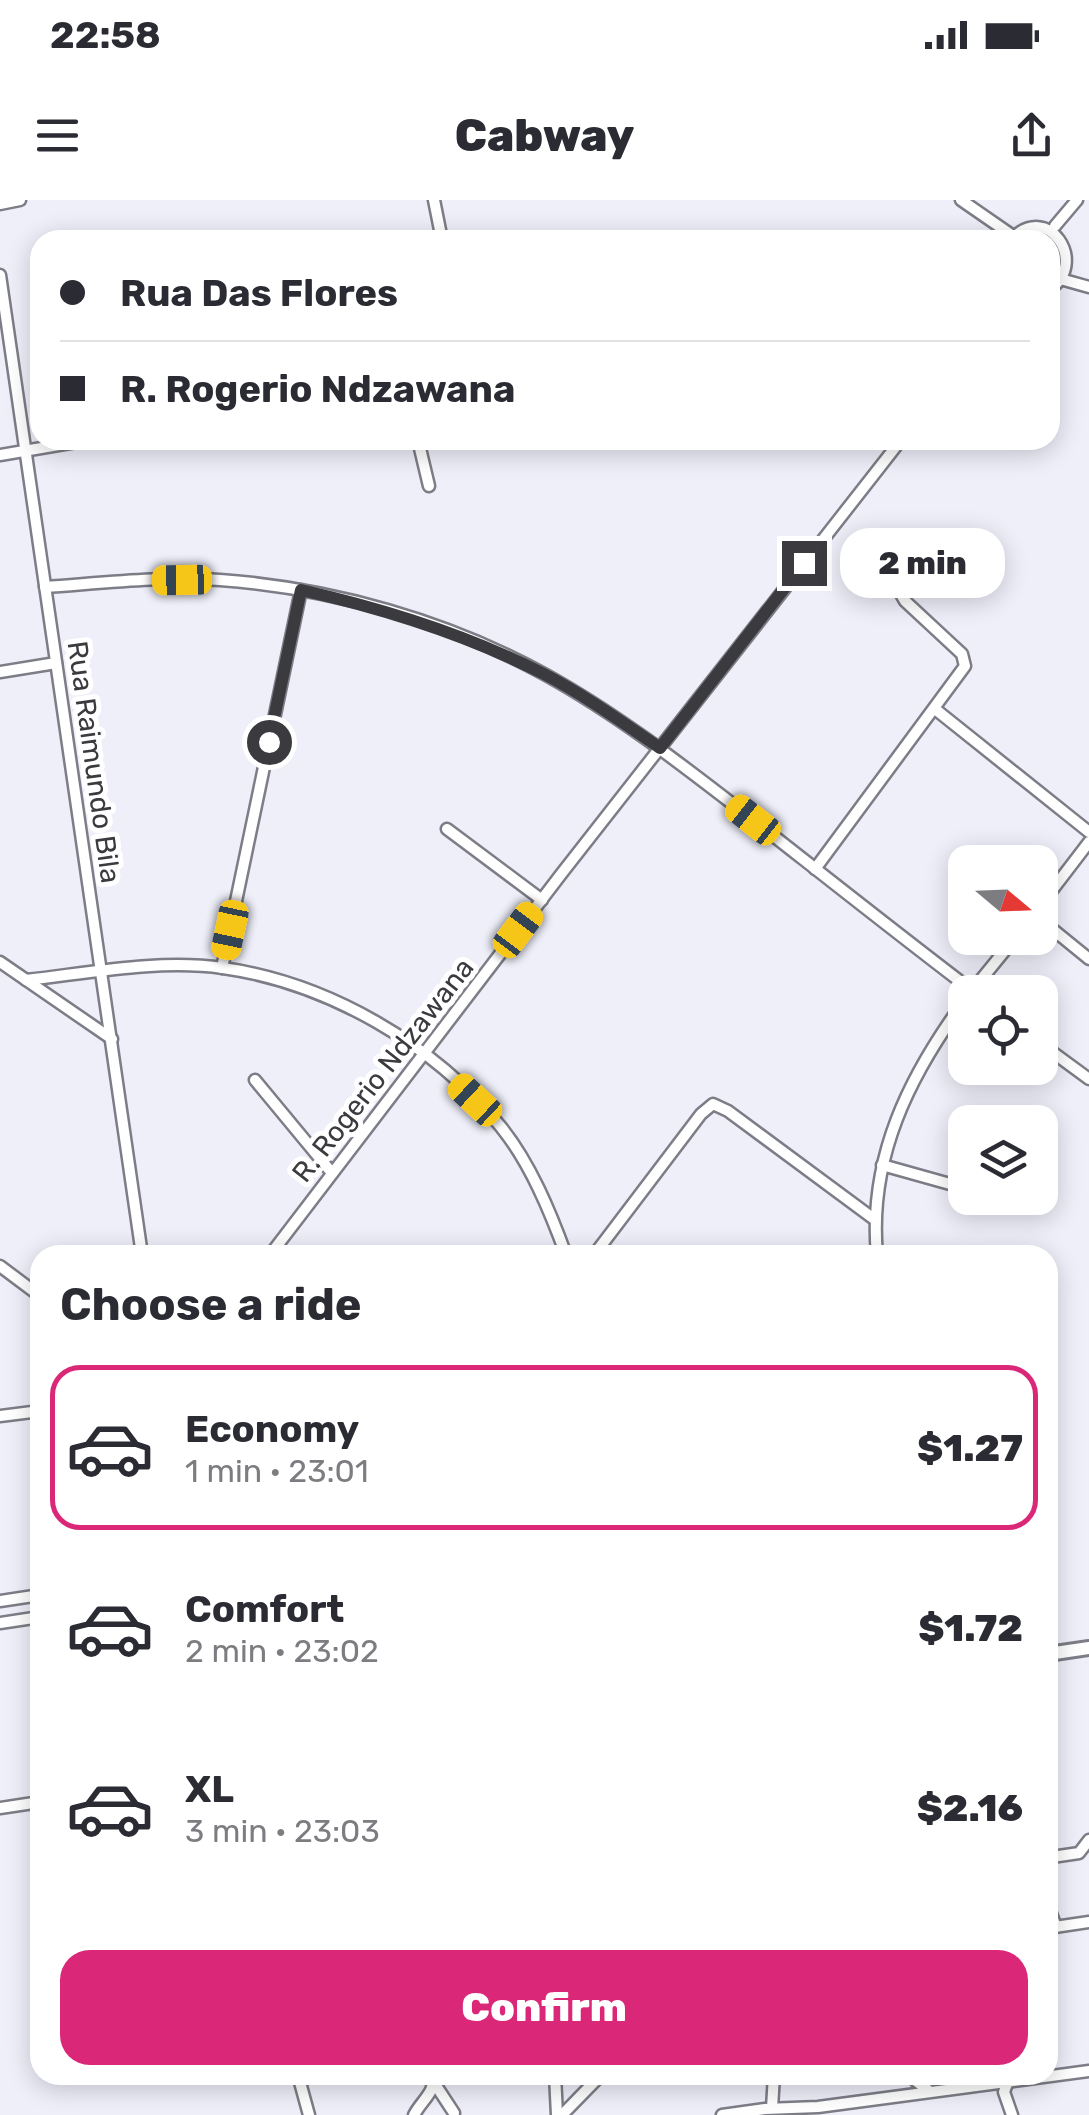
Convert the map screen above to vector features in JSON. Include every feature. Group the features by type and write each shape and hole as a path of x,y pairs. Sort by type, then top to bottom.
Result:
{"street":[{"path":"0,204 20,200"},
{"path":"434,200 440,230"},
{"path":"960,200 1001,230"},
{"path":"1055,226 1077,200"},
{"path":"1022,230 1028,225 1046,223 1064,232 1074,262 1060,283"},
{"name":"Rua Raimundo Bila","path":"0,275 3,325 46,587 141,1245"},
{"path":"1064,280 1089,287"},
{"path":"0,455 31,450"},
{"path":"420,450 429,486"},
{"name":"R. Rogerio Ndzawana","path":"278,1245 892,450"},
{"path":"815,869 962,673 965,660 905,601 891,577 866,553"},
{"path":"46,587 219,580 301,590 406,616 494,650 581,696 660,748 948,976"},
{"path":"222,968 301,590"},
{"path":"0,672 56,664"},
{"path":"935,709 1089,832"},
{"path":"447,829 542,900"},
{"path":"1058,882 1089,842"},
{"path":"1058,934 1089,960"},
{"path":"985,975 1001,955"},
{"path":"0,962 112,1039"},
{"path":"26,980 158,967 222,968 272,980 340,1004 425,1054 501,1127 550,1214 562,1245"},
{"path":"875,1245 874,1219 882,1165 895,1118 909,1085 948,1023"},
{"path":"1058,1056 1089,1079"},
{"path":"255,1080 332,1173"},
{"path":"602,1245 701,1114 713,1104 728,1111 874,1219"},
{"path":"882,1165 948,1183"},
{"path":"0,1266 30,1288"},
{"path":"0,1416 30,1412"},
{"path":"0,1601 30,1597"},
{"path":"0,1623 30,1618"},
{"path":"1058,1653 1089,1648"},
{"path":"0,1808 30,1804"},
{"path":"1058,1857 1080,1853 1089,1840"},
{"path":"1058,1927 1089,1922"},
{"path":"1058,2073 1089,2070"},
{"path":"301,2085 309,2115"},
{"path":"414,2115 431,2085"},
{"path":"438,2085 454,2112"},
{"path":"555,2085 559,2115"},
{"path":"559,2115 590,2085"},
{"path":"772,2108 773,2085"},
{"path":"921,2085 928,2090"},
{"path":"724,2115 772,2108 818,2111 965,2085"},
{"path":"1008,2085 1005,2098 1012,2115"}],"route":[{"path":"269,742 301,590 406,616 494,650 544,674 660,748 804,563"}]}
